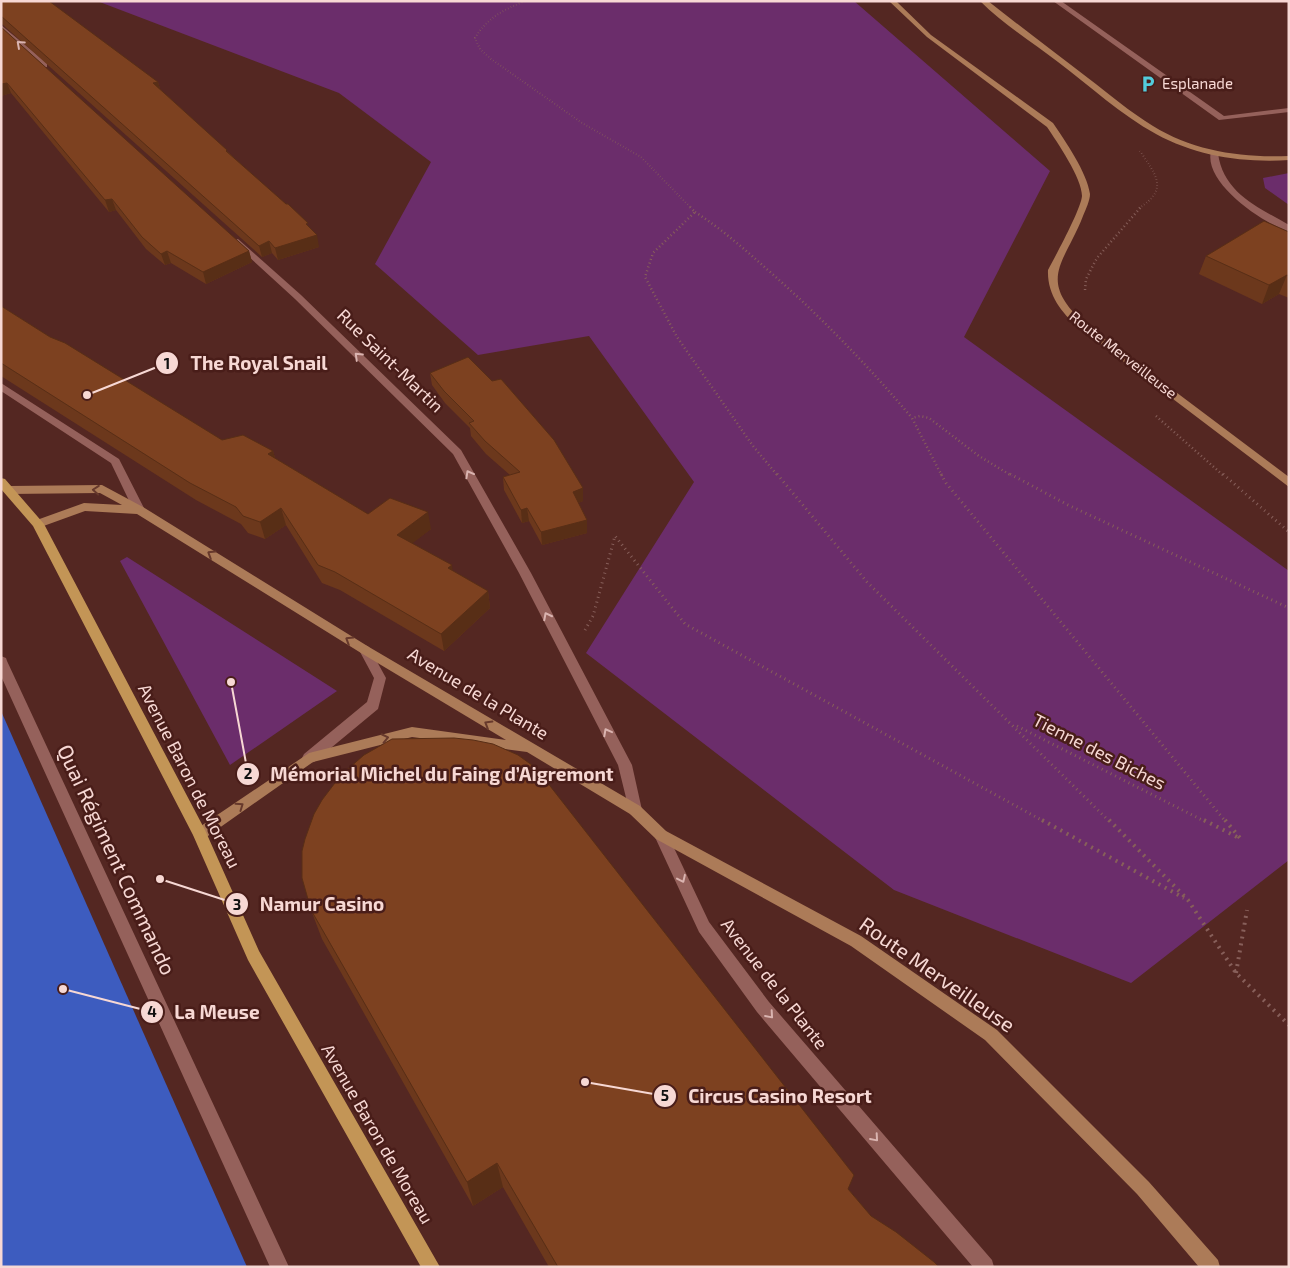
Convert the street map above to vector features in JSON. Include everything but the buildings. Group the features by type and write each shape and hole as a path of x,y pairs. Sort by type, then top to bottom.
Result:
{"main road":[{"name":"Route Merveilleuse","path":"892,1 929,36 1045,121 1055,132 1082,180 1086,196 1078,218 1053,270 1052,283 1072,317 1289,483"},
{"path":"983,1 1143,122 1177,141 1214,153 1254,158 1289,158"},
{"name":"Avenue de la Plante","path":"5,486 102,489 140,510 365,650 635,810 661,835"},
{"name":"Avenue Baron de Moreau","path":"5,486 38,524 200,834 253,955 431,1267"},
{"path":"38,524 84,508 140,510"},
{"path":"200,834 310,758 412,732 530,749"},
{"name":"Route Merveilleuse","path":"661,835 856,941 991,1035 1143,1188 1211,1267"}],"street":[{"path":"1056,1 1222,118 1289,110"},
{"path":"1,27 52,73"},
{"path":"1214,153 1215,165 1220,177 1233,191 1289,229"},
{"name":"Rue Saint-Martin","path":"233,238 298,297 457,452 525,573 625,765 635,810"},
{"path":"1,386 114,461 140,510"},
{"path":"310,758 373,705 380,678 365,650"},
{"name":"Quai Régiment Commando","path":"1,661 280,1267"},
{"name":"Avenue de la Plante","path":"661,835 704,927 763,1007 985,1267"}],"path":[{"path":"525,1 498,13 484,23 475,38 480,49 491,59 582,123 641,157 695,212 722,228 813,310 912,418 920,416 929,418 995,466 1029,484 1077,509 1289,608"},
{"path":"1086,295 1085,281 1095,263 1139,208 1146,204 1157,192 1159,182 1157,177 1126,132 1129,127 1143,122"},
{"path":"695,212 652,253 646,277 677,337 754,446 867,582 1014,725"},
{"path":"1163,387 1147,395 1146,404 1152,411 1289,532"},
{"name":"Tienne des Biches","path":"912,418 946,483 1240,838 1014,725"},
{"path":"569,660 593,616 615,536 685,624 1188,900"},
{"name":"Tienne des Biches","path":"1014,725 1188,900 1236,973 1289,1024"},
{"path":"1236,973 1247,910"}],"shaded area":[{"path":"97,1 854,1 1050,171 964,337 1289,571 1289,860 1131,983 894,890 586,653 694,482 589,336 478,355 375,264 431,162 339,93"},
{"path":"1289,173 1289,205 1265,188 1263,178"},
{"path":"127,557 337,691 230,765 120,561"}],"water":[{"path":"1,711 247,1267 1,1267"}],"place":[{"name":"Esplanade","path":"1148,84"},
{"name":"The Royal Snail","path":"87,395"},
{"name":"Mémorial Michel du Faing d’Aigremont","path":"231,682"},
{"name":"Namur Casino","path":"160,879"},
{"name":"La Meuse","path":"63,989"},
{"name":"Circus Casino Resort","path":"585,1082"}]}
